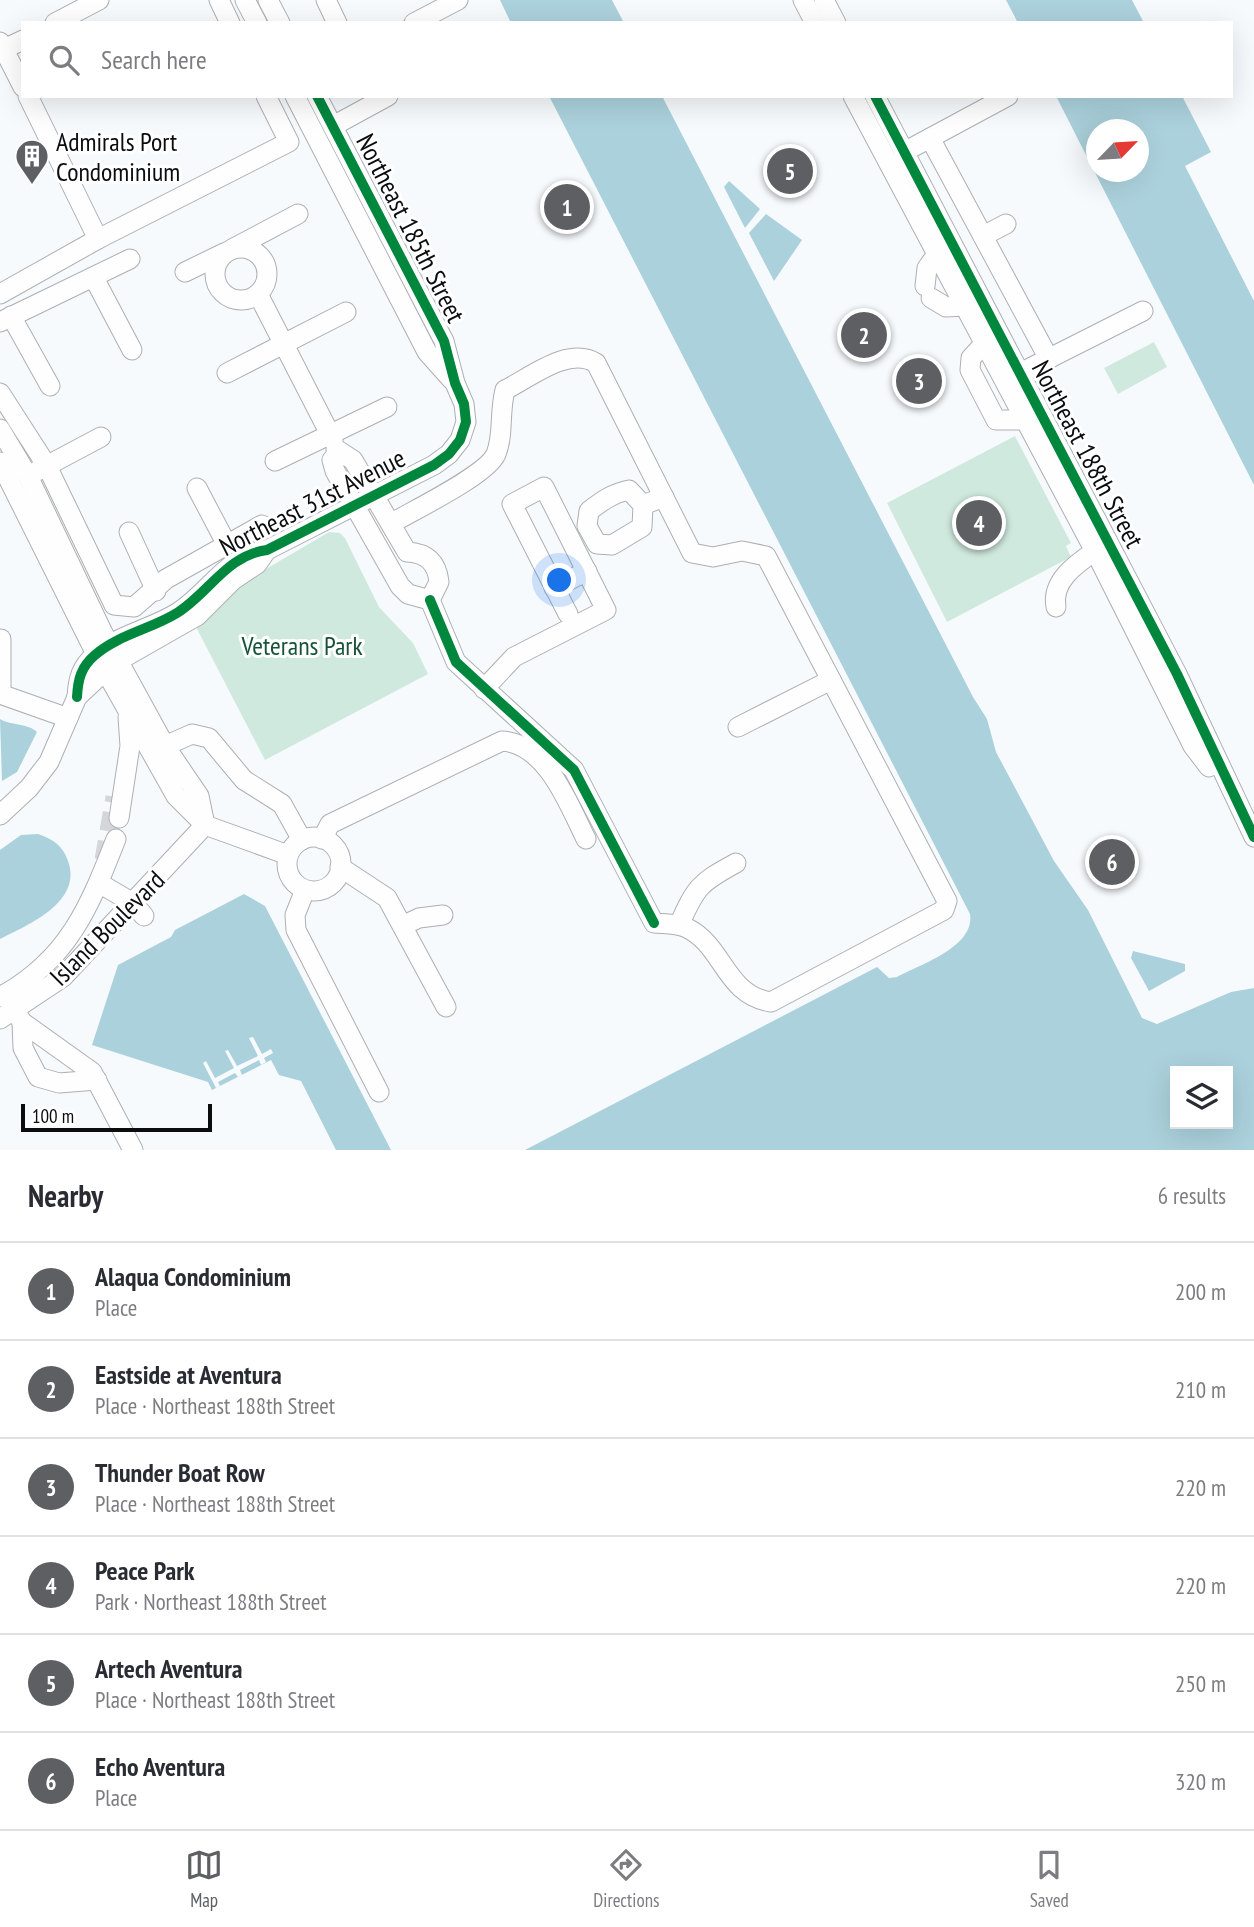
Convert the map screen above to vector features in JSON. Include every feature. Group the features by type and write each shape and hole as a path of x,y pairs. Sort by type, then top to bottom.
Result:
{"street":[{"path":"59,21 99,0"},
{"path":"219,0 229,21"},
{"path":"245,0 256,21"},
{"path":"268,0 278,21"},
{"path":"326,0 336,21"},
{"path":"418,21 458,0"},
{"path":"803,0 813,21"},
{"path":"825,1 835,21"},
{"path":"21,41 2,46 21,83"},
{"path":"29,98 98,239"},
{"path":"0,294 98,239 289,142 267,98"},
{"name":"Northeast 185th Street","path":"296,98 427,352 455,383"},
{"name":"Northeast 185th Street","path":"318,98 443,341 455,383"},
{"path":"332,126 383,98"},
{"name":"Northeast 188th Street","path":"854,98 985,344 1014,373"},
{"name":"Northeast 188th Street","path":"876,98 1014,373 1028,412 1159,679 1190,722 1254,837"},
{"path":"898,181 906,163 904,152 1004,98"},
{"path":"930,138 1049,359"},
{"path":"184,272 298,214"},
{"path":"983,236 1006,224"},
{"path":"248,249 265,265 266,281 258,294 238,300 220,290 215,270 229,251 248,249"},
{"path":"937,254 927,268 928,292 946,307 965,306"},
{"path":"50,386 6,319 130,259"},
{"path":"94,278 132,350"},
{"path":"394,291 413,282"},
{"path":"258,294 334,444 353,460 407,552 426,556 433,563 439,582 430,600 456,662 574,770 654,923 679,925 704,941 734,981 753,999 771,1002 944,910 947,901 766,556 742,551 713,557 692,553 596,363 586,357 564,359 505,390 499,411 501,437 495,457 483,471 392,523"},
{"path":"1014,373 1049,359 1143,311"},
{"path":"227,373 346,312"},
{"path":"985,344 971,359 970,370 996,420 1028,412"},
{"name":"Northeast 31st Avenue","path":"68,718 77,697 108,657 196,601 235,562 252,552 267,550 439,462 457,445 466,416 455,383"},
{"path":"0,393 47,466 88,557 114,606 134,607 156,591 166,579 226,543 262,526"},
{"path":"275,461 334,444 387,407"},
{"name":"Northeast 188th Street","path":"1028,412 1117,558 1182,684 1190,722"},
{"path":"0,429 21,480 108,657 128,712 170,787 186,809 205,825 288,855"},
{"path":"21,480 101,437"},
{"path":"334,444 332,465 400,586 408,594 430,600"},
{"path":"0,462 21,480"},
{"path":"197,488 226,543"},
{"path":"484,689 514,657 606,610 544,488 512,504 568,614"},
{"path":"643,505 664,497"},
{"path":"129,532 156,591"},
{"path":"1056,607 1060,581 1076,564 1096,553 1117,558"},
{"path":"554,588 587,571"},
{"path":"1,639 1,694 68,718 49,762 3,810"},
{"path":"108,657 199,796 205,825"},
{"path":"1159,679 1175,685 1182,684"},
{"path":"738,727 831,680"},
{"path":"119,818 130,746 128,712"},
{"path":"165,746 192,734 209,738 244,780 282,804 302,840"},
{"path":"322,839 330,824 502,741 523,747 544,766 586,839"},
{"name":"Island Boulevard","path":"8,1009 63,977 138,909 205,825"},
{"name":"Island Boulevard","path":"8,1009 66,943 87,911 116,839"},
{"path":"340,867 330,886 314,891 305,890 298,886 288,872 288,855 302,840 322,839 334,846 340,867 387,898 446,1007"},
{"path":"679,925 690,900 705,880 736,863"},
{"path":"99,883 138,909"},
{"path":"305,890 295,915 296,930 379,1092"},
{"path":"404,925 419,918 443,915"},
{"path":"8,1009 38,1077 59,1083 97,1080"},
{"path":"8,1009 86,1066 97,1080 133,1150"}],"green space":[{"path":"1154,342 1167,367 1118,394 1104,368"},
{"path":"1015,436 1071,543 1066,546 1071,557 947,622 887,503"},
{"name":"Veterans Park","path":"329,532 340,533 345,538 379,607 413,643 428,674 265,760 196,627 237,586"}],"water":[{"path":"500,0 612,0 623,21 510,21"},
{"path":"1006,0 1132,0 1143,21 1017,21"},
{"path":"550,98 663,98 973,697 987,719 996,752 1054,861 1088,910 1142,1018 1157,1024 1231,992 1254,988 1254,1150 525,1150 877,967 889,978 897,977 944,953 964,936 969,926 970,914"},
{"path":"1057,98 1183,98 1211,152 1185,166 1254,301 1254,485 1100,182 1149,182 1149,119 1086,119 1086,155"},
{"path":"729,181 760,209 745,228 724,187"},
{"path":"766,214 802,240 774,281 749,233"},
{"path":"0,719 37,732 17,772 2,781"},
{"path":"38,834 57,844 66,856 71,876 68,889 50,910 38,919 0,939 0,850 21,835"},
{"path":"244,894 265,906 391,1150 336,1150 301,1081 279,1075 271,1060 212,1090 208,1082 92,1045 118,965 171,937 175,930"},
{"path":"1133,951 1185,964 1185,971 1149,991 1131,958"}],"pier":[{"path":"253,1037 262,1054 271,1049 273,1053 264,1058 266,1062 261,1065 259,1060 240,1070 242,1075 238,1077 235,1073 218,1082 220,1086 216,1088 203,1063 206,1061 215,1078 234,1068 225,1051 228,1050 237,1066 258,1056 249,1038"}],"tunnel":[{"path":"104,860 115,797"}],"cycle path":[{"path":"77,697 83,669 104,648 177,613 241,559 267,550 434,465 449,454 460,440 466,422 464,404 455,383 444,341 318,98"},
{"path":"876,98 1177,674 1254,837"},
{"path":"430,600 456,662 574,770 654,923"}],"place":[{"name":"Artech Aventura","path":"790,171"},
{"name":"Admirals Port Condominium","path":"32,186"},
{"name":"Alaqua Condominium","path":"567,207"},
{"name":"Eastside at Aventura","path":"864,335"},
{"name":"Thunder Boat Row","path":"919,381"},
{"name":"Peace Park","path":"979,523"},
{"name":"Echo Aventura","path":"1112,862"}]}
